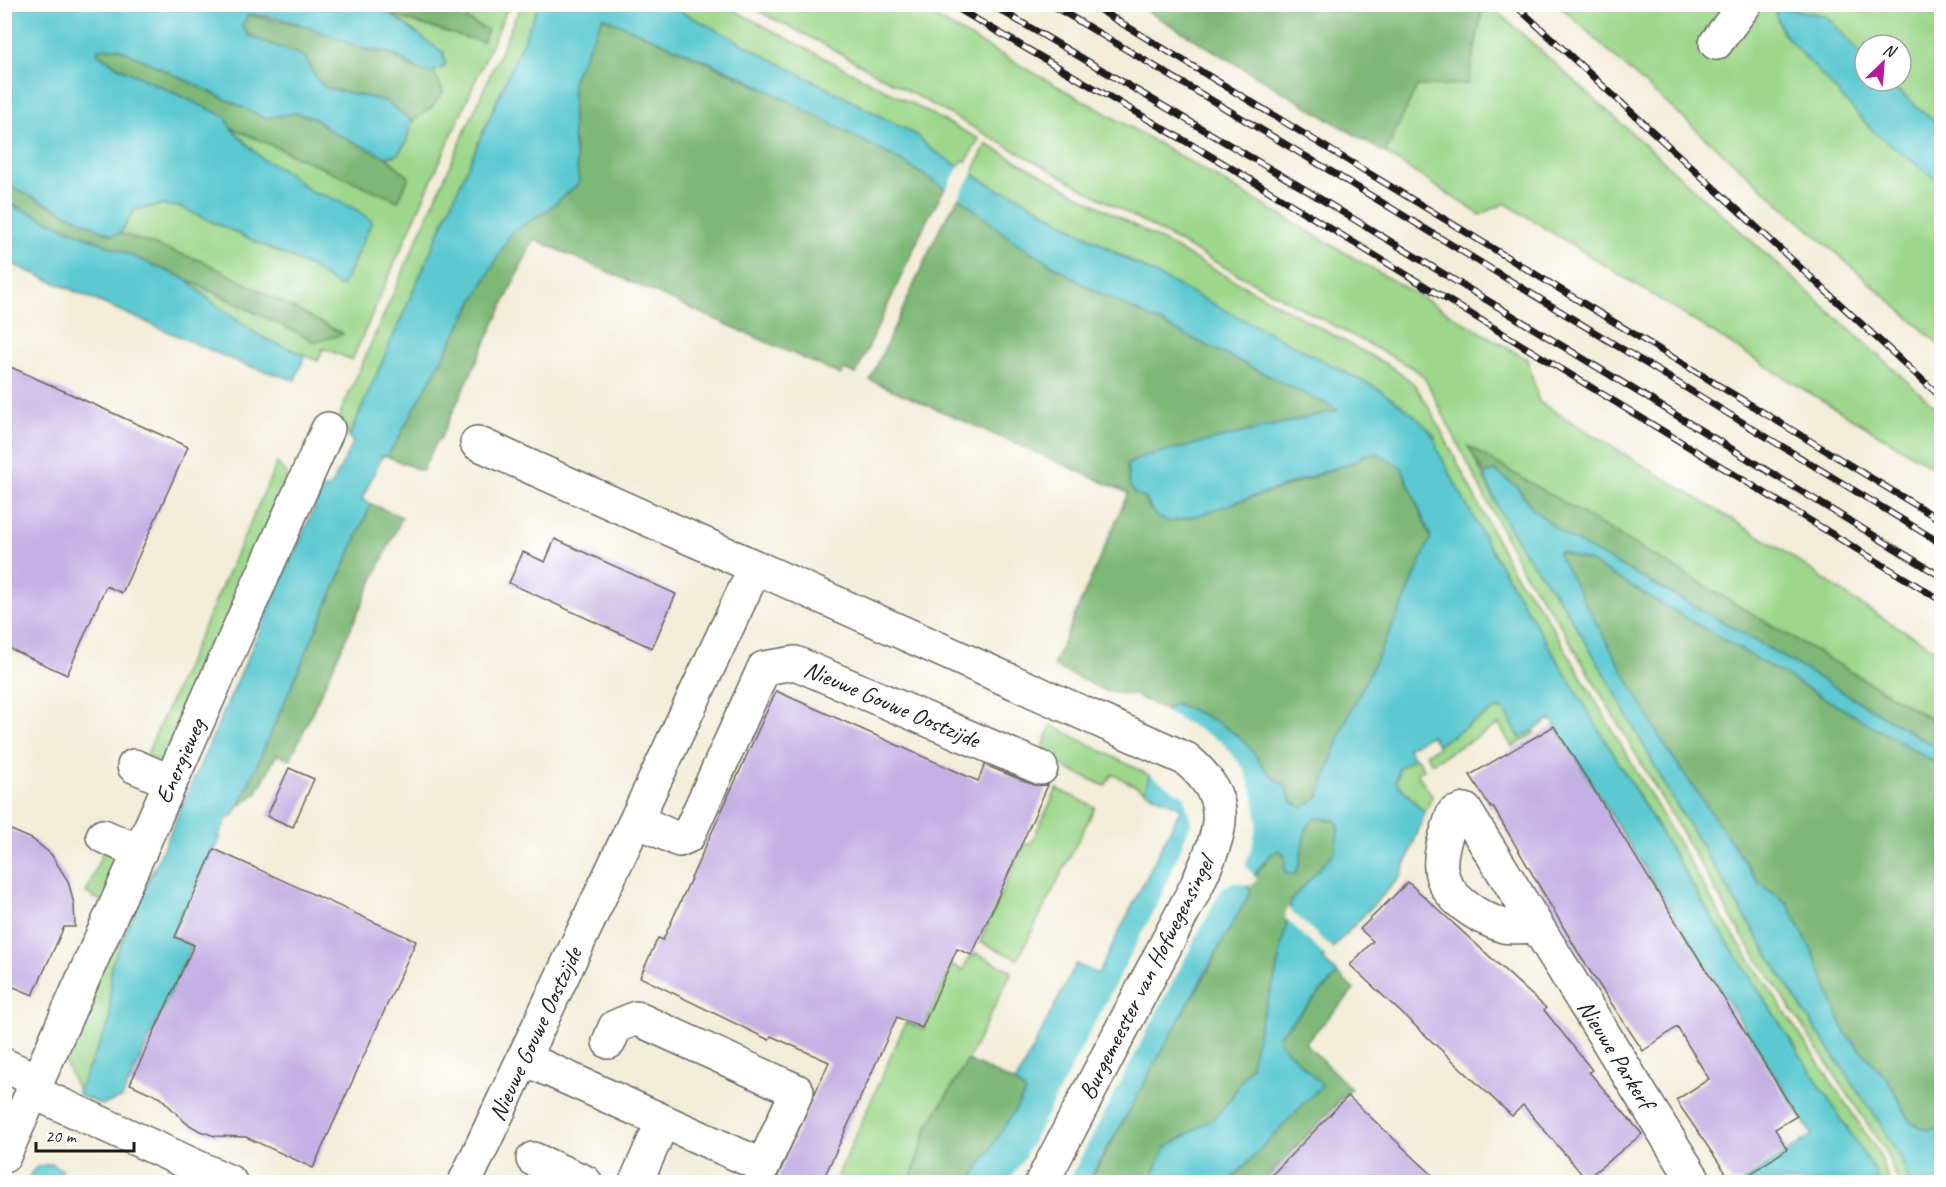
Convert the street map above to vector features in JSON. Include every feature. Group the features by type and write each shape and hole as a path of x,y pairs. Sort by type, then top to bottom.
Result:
{"street":[{"path":"1716,43 1745,4"},
{"name":"Energieweg","path":"36,1086 328,429"},
{"path":"477,443 755,568"},
{"name":"Burgemeester van Hofwegensingel","path":"755,568 1186,759 1205,774 1216,795 1221,820 1197,885 1042,1182"},
{"name":"Nieuwe Gouwe Oostzijde","path":"465,1182 755,568"},
{"name":"Nieuwe Gouwe Oostzijde","path":"636,820 679,840 688,836 764,668 795,663 1041,768"},
{"path":"134,766 171,782"},
{"path":"103,836 140,852"},
{"name":"Nieuwe Parkerf","path":"1537,926 1695,1182"},
{"path":"524,1058 763,1166 797,1091 636,1018 615,1027 609,1042"},
{"path":"4,1065 36,1086 230,1182"},
{"path":"4,1156 36,1086"},
{"path":"636,1182 663,1121"},
{"path":"533,1159 585,1182"}],"green space":[{"path":"1940,4 1941,127 1901,93 1913,93 1913,33 1853,33 1853,46 1826,16 1780,7 1853,87 1853,93 1859,93 1941,183 1941,346 1631,72 1559,5"},
{"path":"373,5 436,5 488,30 482,42 409,21"},
{"path":"474,5 509,5 352,360 323,348 318,361 263,338 217,306 186,279 316,342 342,333 204,262 120,233 135,210 160,205 180,207 311,267 338,286 343,285 372,221 327,196 313,193 288,173 262,159 230,127 398,201 409,177 386,157 397,155 406,143 412,121 432,107 443,92 434,72 445,66 444,53 415,34 392,13 409,21 487,30 467,19"},
{"path":"521,5 539,5 349,437 340,414"},
{"path":"668,5 724,5 979,139 966,162 963,160 958,167 930,149 918,136"},
{"path":"746,5 913,5 1118,120 1527,359 1539,402 1782,550 1858,603 1941,653 1941,725 1469,447 1500,513 1526,555 1562,603 1607,678 1671,796 1796,1000 1881,1125 1901,1159 1909,1182 1898,1182 1885,1150 1741,934 1558,621 1523,572 1424,377 1413,368 1217,263 818,41"},
{"path":"1137,5 1471,5 1482,12 1468,84 1417,86 1385,153"},
{"path":"1471,5 1490,5 1941,412 1941,472 1505,203 1480,215 1385,153 1417,86 1482,12"},
{"path":"248,15 306,26 371,52 387,52 417,70 434,72 443,92 432,107 412,121 385,101 326,88 316,78 305,57 249,36 242,26"},
{"path":"603,17 777,95 862,139 945,188 927,220 856,374 844,369 841,375 534,239 440,439 422,471 386,456 394,446 511,233 549,209 579,183 573,136 573,79"},
{"path":"118,48 265,118 295,113 314,118 334,133 386,157 409,177 398,201 230,127 226,117 120,68 98,54 98,49"},
{"path":"986,144 1395,369 1414,384 1429,407 1513,572 1543,611 1721,916 1880,1155 1889,1182 1877,1182 1876,1173 1709,913 1488,545 1436,448 1435,436 1426,428 1010,192 1001,191 972,175"},
{"path":"4,184 112,235 120,233 204,262 343,334 316,342 186,279 5,202"},
{"path":"959,197 1011,239 1084,285 1339,410 1142,457 1127,465 1129,480 1136,492 1145,498 1149,509 1170,522 1283,488 1359,460 1362,455 1380,454 1402,468 1431,538 1403,605 1343,727 1319,797 1303,808 1293,803 1284,785 1273,780 1245,743 1175,703 1166,710 1134,695 1108,692 1053,666 1128,493 870,380 940,228"},
{"path":"1468,446 1941,725 1941,750 1739,631 1564,535 1532,508 1517,487 1495,471 1484,474"},
{"path":"277,463 287,474 287,481 163,763 146,756"},
{"path":"371,504 402,517 290,760 277,754 256,794 239,806"},
{"path":"1559,551 1590,562 1941,766 1941,1129 1928,1130 1911,1123 1888,1080 1845,1033 1815,957 1787,903 1760,884 1663,743 1557,554"},
{"path":"1499,709 1506,712 1520,738 1533,730 1535,733 1512,747 1499,724 1432,763 1426,754 1438,747 1437,745 1490,712"},
{"path":"1051,725 1151,776 1145,791 1112,774 1105,786 1067,769 1052,759 1043,747"},
{"path":"1414,758 1424,769 1417,773 1432,796 1425,813 1396,782 1399,768"},
{"path":"1057,789 1095,807 1018,959 980,942 1024,843 1030,845"},
{"path":"1314,818 1337,821 1338,838 1335,851 1291,901 1276,974 1260,1024 1251,1065 1229,1101 1214,1118 1165,1148 1150,1182 1089,1182 1130,1110 1171,1030 1208,972 1247,886 1273,852 1280,850 1285,856 1285,873 1299,865 1305,830"},
{"path":"103,851 118,858 122,863 103,902 86,893"},
{"path":"154,869 111,966 110,1022 78,1090 62,1056 140,886"},
{"path":"975,953 1012,971 968,1060 927,1128 910,1182 835,1182 906,1022 923,1029 952,965 963,970 970,955 973,957"},
{"path":"1338,974 1354,990 1305,1043 1351,1089 1263,1182 1229,1182 1321,1085 1279,1042 1279,1035"},
{"path":"968,1060 1015,1083 1026,1092 970,1182 910,1182 927,1128"}],"water":[{"path":"4,5 372,5 400,21 444,53 445,66 435,71 420,71 387,52 368,50 279,18 248,15 242,26 249,36 305,57 316,78 326,88 385,101 412,121 406,143 397,155 386,157 334,133 314,118 295,113 265,118 118,48 98,49 98,54 120,68 226,117 230,127 262,159 288,173 313,193 327,196 355,209 372,221 343,285 338,286 311,267 180,207 160,205 135,210 120,233 112,235 5,184"},
{"path":"539,5 669,5 918,136 930,149 1001,191 1010,192 1130,261 1380,390 1415,416 1436,441 1437,449 1488,545 1709,913 1876,1173 1877,1182 1742,1182 1812,1135 1551,719 1520,738 1506,712 1499,709 1490,712 1437,745 1431,735 1408,748 1414,758 1399,768 1396,782 1425,813 1401,876 1322,959 1338,974 1279,1035 1279,1042 1322,1085 1229,1182 1150,1182 1165,1148 1214,1118 1229,1101 1251,1065 1260,1024 1276,974 1291,901 1335,851 1339,825 1334,819 1315,818 1310,824 1306,830 1300,861 1294,875 1285,873 1285,856 1280,850 1269,856 1247,886 1251,892 1089,1182 970,1182 1026,1092 1015,1083 1076,964 1098,974 1181,808 1145,791 1166,710 1174,703 1202,714 1227,728 1249,747 1271,776 1284,784 1293,803 1303,808 1319,797 1343,727 1403,605 1431,537 1402,468 1379,454 1362,455 1359,460 1199,515 1170,522 1156,517 1145,498 1134,493 1129,483 1127,465 1142,457 1338,410 1084,285 1011,239 959,197 903,162 741,76 603,17 573,79 573,136 579,183 549,209 511,233 394,446 386,456 382,456 362,499 371,504 239,806 232,818 228,817 218,837 220,839 216,848 214,847 172,936 192,946 122,1098 102,1105 79,1095 78,1090 110,1022 111,966 322,490 331,486 353,443 349,437"},
{"path":"1780,7 1826,16 1853,46 1853,93 1901,93 1941,127 1941,183 1874,132 1783,33 1775,13"},
{"path":"4,202 186,279 217,306 263,338 305,355 295,380 245,365 5,261"},
{"path":"1495,471 1517,487 1532,508 1564,535 1739,631 1941,750 1941,766 1590,562 1559,551 1558,554 1663,743 1760,884 1787,903 1815,957 1845,1033 1888,1080 1911,1123 1928,1130 1941,1129 1941,1182 1909,1182 1901,1159 1881,1125 1796,1000 1671,796 1607,678 1562,603 1526,555 1500,513 1484,474"},
{"path":"53,1164 62,1170 56,1182 28,1182 33,1170 43,1165"}],"pier":[{"path":"960,165 974,172 957,199 945,191"},
{"path":"1162,710 1222,742 1244,769 1254,797 1257,823 1245,865 1257,879 1251,886 1233,882 1222,888 1068,1182 1008,1182 1022,1162 1160,899 1191,823 1184,796 1148,774"},
{"path":"1287,907 1333,949 1326,957 1285,918"}],"building":[{"path":"4,364 188,447 122,593 106,586 67,675 4,646"},
{"path":"555,539 676,594 652,648 509,583 523,552 545,562"},
{"path":"776,691 978,781 985,765 1034,785 1048,785 972,955 957,949 922,1028 897,1017 822,1182 775,1182 829,1062 771,1036 769,1040 640,977 658,938 663,940"},
{"path":"1554,726 1797,1116 1775,1129 1787,1149 1738,1182 1732,1182 1676,1100 1709,1079 1677,1027 1643,1051 1582,959 1493,807 1491,808 1470,775"},
{"path":"289,768 314,779 293,827 267,816"},
{"path":"4,827 32,839 51,854 68,881 74,904 75,927 64,927 33,995 4,983"},
{"path":"214,849 416,941 313,1168 246,1137 215,1136 200,1131 186,1123 161,1098 130,1084 194,945 175,937"},
{"path":"1408,882 1546,1008 1544,1010 1592,1070 1589,1072 1642,1134 1586,1179 1523,1105 1512,1116 1350,965 1373,941 1360,929"},
{"path":"1348,1096 1440,1182 1265,1182"}],"railway":[{"path":"950,4 1228,166 1942,601"},
{"path":"990,4 1301,187 1942,577"},
{"path":"1050,4 1332,172 1942,544"},
{"path":"1090,4 1942,521"},
{"path":"1514,4 1942,398"}]}
